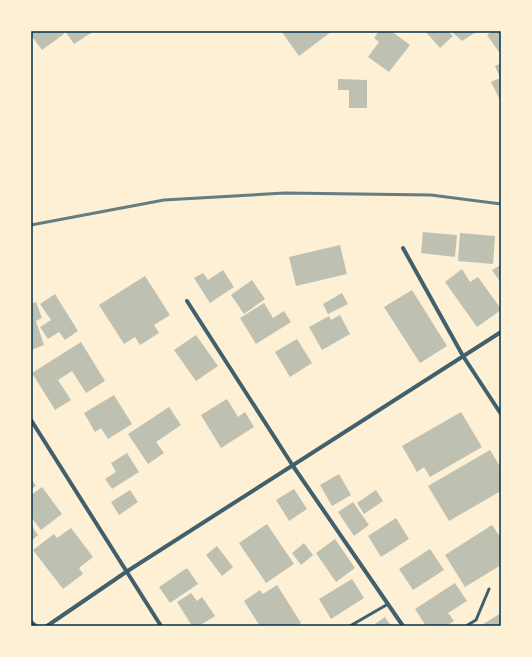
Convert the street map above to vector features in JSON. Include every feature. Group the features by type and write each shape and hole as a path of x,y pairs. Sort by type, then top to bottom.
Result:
{"street":[{"path":"403,248 463,356 501,414"},
{"path":"187,302 292,466 403,626"},
{"path":"46,626 126,572 501,332"},
{"path":"31,420 161,626"},
{"path":"31,622 36,626"}],"lane":[{"path":"466,626 476,620 489,589"},
{"path":"350,626 388,604"}],"building":[{"path":"31,31 62,31 64,34 42,50 31,35"},
{"path":"65,31 90,31 91,33 74,44"},
{"path":"281,31 331,31 331,32 299,56"},
{"path":"379,31 391,31 410,45 389,72 368,57 379,42 374,38"},
{"path":"425,31 448,31 453,36 440,48"},
{"path":"451,31 478,31 462,41"},
{"path":"492,31 501,31 501,51 499,52 487,35"},
{"path":"501,63 501,102 491,82 500,78 495,66"},
{"path":"338,79 367,80 367,108 349,108 349,90 338,90"},
{"path":"423,232 457,235 455,257 421,253"},
{"path":"460,233 495,236 493,264 458,261"},
{"path":"340,245 347,274 296,286 289,257"},
{"path":"501,265 501,283 492,270"},
{"path":"462,269 470,282 478,277 501,309 477,327 445,282"},
{"path":"223,270 234,287 210,303 194,278 203,273 208,280"},
{"path":"145,276 170,315 154,325 159,333 140,345 135,337 124,344 99,305"},
{"path":"252,280 265,299 244,314 231,295"},
{"path":"412,290 447,346 420,363 384,307"},
{"path":"342,293 348,304 328,314 323,304"},
{"path":"55,294 78,331 65,340 59,332 48,339 40,327 51,320 40,304"},
{"path":"36,302 42,318 36,321 44,345 31,350 31,304"},
{"path":"264,303 273,318 284,311 291,322 256,344 240,318"},
{"path":"340,315 350,334 322,350 309,327 329,316 331,320"},
{"path":"196,335 218,366 196,381 174,350"},
{"path":"297,339 312,363 290,377 275,352"},
{"path":"81,342 105,381 86,393 72,371 58,380 71,400 55,410 32,373"},
{"path":"114,395 132,424 108,439 101,428 95,432 84,413"},
{"path":"227,399 238,417 245,412 254,427 221,448 201,415"},
{"path":"169,407 181,425 156,442 164,453 148,464 128,434"},
{"path":"461,412 482,447 430,477 424,467 417,472 402,446"},
{"path":"490,450 501,468 501,491 449,521 428,486"},
{"path":"127,453 139,472 112,489 105,479 116,472 111,463"},
{"path":"339,474 351,495 332,506 320,485"},
{"path":"31,478 36,486 31,489"},
{"path":"42,487 62,514 41,530 31,517 31,495"},
{"path":"294,489 307,509 289,521 276,500"},
{"path":"130,490 138,502 119,515 111,502"},
{"path":"376,490 383,501 364,514 357,503"},
{"path":"353,502 369,525 354,536 338,512"},
{"path":"396,518 409,539 381,557 368,536"},
{"path":"267,524 294,564 266,583 239,543"},
{"path":"31,525 38,535 31,541"},
{"path":"492,525 501,538 501,565 465,587 445,555"},
{"path":"71,528 93,557 79,568 83,574 63,589 33,550 54,534 57,538"},
{"path":"335,539 355,568 336,582 316,553"},
{"path":"304,543 313,555 301,565 292,553"},
{"path":"217,546 233,567 222,576 206,555"},
{"path":"430,549 444,570 413,590 399,569"},
{"path":"187,568 198,584 170,603 159,587"},
{"path":"352,579 364,598 331,619 319,599"},
{"path":"455,583 467,601 448,613 454,621 446,626 426,626 415,609"},
{"path":"277,585 301,623 296,626 260,626 244,601 260,590 263,594"},
{"path":"191,593 197,601 202,597 215,616 199,626 192,626 177,602"},
{"path":"501,613 501,626 480,626"},
{"path":"385,617 391,626 372,626"}],"railway":[{"path":"31,225 164,200 285,193 431,195 501,204"}]}
